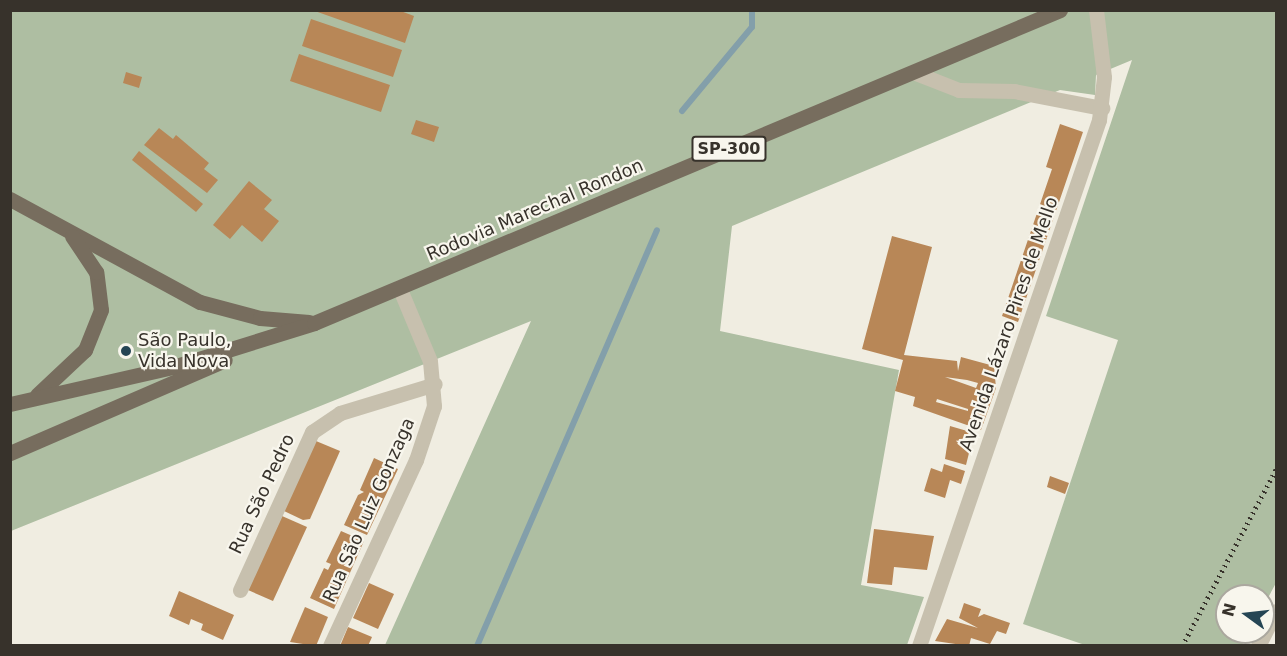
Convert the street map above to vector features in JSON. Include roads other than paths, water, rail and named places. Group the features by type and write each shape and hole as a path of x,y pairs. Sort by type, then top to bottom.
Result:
{"main road":[{"name":"Rodovia Marechal Rondon","path":"18,403 173,366 314,323 1060,10"},
{"path":"10,199 200,302 260,318 314,323"},
{"path":"18,403 70,368 96,331 101,310 96,272 66,229"},
{"path":"10,453 288,332"}],"street":[{"name":"Avenida Lázaro Pires de Mello","path":"919,645 1102,108 1103,60 1096,10"},
{"path":"913,72 959,90 1014,91 1102,108"},
{"name":"Rua São Luiz Gonzaga","path":"330,645 426,436 435,384 430,361 399,287"},
{"name":"Rua São Pedro","path":"240,590 312,432 327,420 435,384"},
{"path":"1258,645 1276,611"}],"waterway":[{"path":"682,111 752,27 752,10"},
{"path":"477,646 657,230"}],"railway":[{"path":"1182,646 1276,469"}],"place":[{"name":"São Paulo, Vida Nova","path":"126,351"}]}
